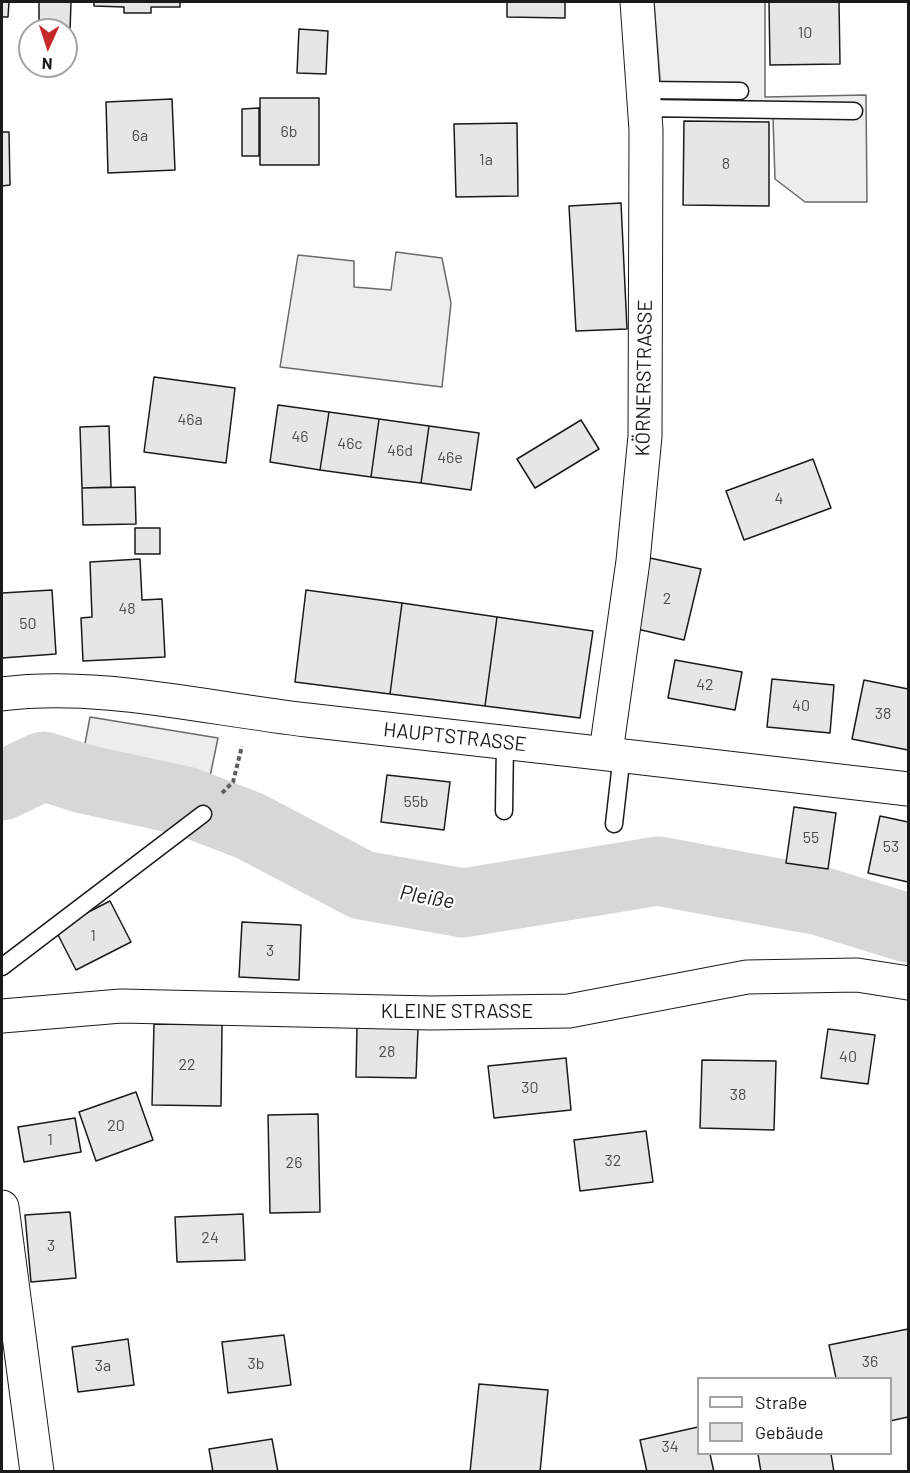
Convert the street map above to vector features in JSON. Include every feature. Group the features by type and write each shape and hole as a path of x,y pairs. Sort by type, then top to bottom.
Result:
{"street":[{"name":"KÖRNERSTRASSE","path":"614,753 645,436 644,99 637,2"},
{"name":"HAUPTSTRASSE","path":"2,694 35,690 149,698 250,714 614,753 909,789"},
{"name":"KLEINE STRASSE","path":"2,1016 121,1006 431,1013 569,1011 747,977 857,975 909,983"},
{"path":"2,1207 37,1472"}],"lane":[{"path":"644,99 740,92"},
{"path":"644,99 854,111"},
{"path":"504,811 505,742"},
{"path":"614,753 614,824"},
{"path":"2,967 203,814"}],"shaded area":[{"path":"654,2 765,2 765,97 866,95 867,202 805,202 775,179 773,118 663,117"},
{"path":"396,252 442,258 451,303 442,387 280,367 298,255 354,261 354,287 391,290"},
{"path":"90,717 218,738 208,786 81,765"}],"building":[{"path":"2,2 9,2 8,17 2,17"},
{"path":"39,2 71,2 70,18 39,18"},
{"path":"94,2 180,2 180,7 151,7 151,13 124,13 124,7 94,6"},
{"path":"507,2 565,2 565,18 507,17"},
{"path":"769,2 839,2 840,64 770,65"},
{"path":"299,29 328,31 326,74 297,73"},
{"path":"260,98 319,98 319,165 260,165"},
{"path":"172,99 175,170 108,173 106,102"},
{"path":"259,108 259,156 242,156 242,109"},
{"path":"684,121 769,122 769,206 683,205"},
{"path":"517,123 518,196 456,197 454,124"},
{"path":"2,132 9,132 10,185 2,186"},
{"path":"621,203 627,329 576,331 569,206"},
{"path":"154,377 235,388 226,463 144,452"},
{"path":"278,405 329,412 320,470 270,462"},
{"path":"329,412 379,419 371,477 320,470"},
{"path":"379,419 429,426 421,483 371,477"},
{"path":"581,420 599,449 535,488 517,459"},
{"path":"109,426 111,487 82,488 80,427"},
{"path":"429,426 479,433 471,490 421,483"},
{"path":"813,459 831,508 744,540 726,491"},
{"path":"135,487 136,524 83,525 82,488"},
{"path":"135,528 160,528 160,554 135,554"},
{"path":"650,558 701,569 684,640 633,628"},
{"path":"140,559 142,600 162,599 165,657 83,661 81,618 92,617 90,562"},
{"path":"52,590 56,654 2,658 2,593"},
{"path":"306,590 402,603 390,694 295,682"},
{"path":"402,603 497,617 485,706 390,694"},
{"path":"497,617 593,631 580,718 485,706"},
{"path":"675,660 742,672 735,710 668,698"},
{"path":"772,679 834,685 830,733 767,727"},
{"path":"864,680 908,689 908,750 852,739"},
{"path":"387,775 450,782 444,830 381,822"},
{"path":"794,807 836,813 828,869 786,863"},
{"path":"880,816 908,822 908,882 868,873"},
{"path":"110,901 131,942 76,970 55,929"},
{"path":"242,922 301,925 299,980 239,977"},
{"path":"154,1024 222,1025 221,1106 152,1105"},
{"path":"357,1025 418,1028 416,1078 356,1077"},
{"path":"828,1029 875,1035 868,1084 821,1078"},
{"path":"566,1058 571,1110 494,1118 488,1066"},
{"path":"702,1060 776,1061 774,1130 700,1128"},
{"path":"136,1092 153,1140 96,1161 79,1112"},
{"path":"318,1114 320,1212 270,1213 268,1115"},
{"path":"75,1118 81,1152 24,1162 18,1127"},
{"path":"646,1131 653,1182 580,1191 574,1140"},
{"path":"70,1212 76,1278 31,1282 25,1215"},
{"path":"243,1214 245,1260 177,1262 175,1217"},
{"path":"908,1329 908,1417 892,1421 892,1377 836,1377 829,1345"},
{"path":"284,1335 291,1385 228,1393 222,1342"},
{"path":"128,1339 134,1385 78,1392 72,1347"},
{"path":"479,1384 548,1390 540,1472 470,1472"},
{"path":"697,1427 697,1455 710,1455 714,1472 647,1472 640,1440"},
{"path":"272,1439 278,1472 213,1472 209,1449"},
{"path":"758,1455 831,1455 834,1472 761,1472"}],"waterway":[{"name":"Pleiße","path":"2,786 43,766 84,779 185,801 250,826 362,885 463,903 658,871 820,901 908,928"}]}
